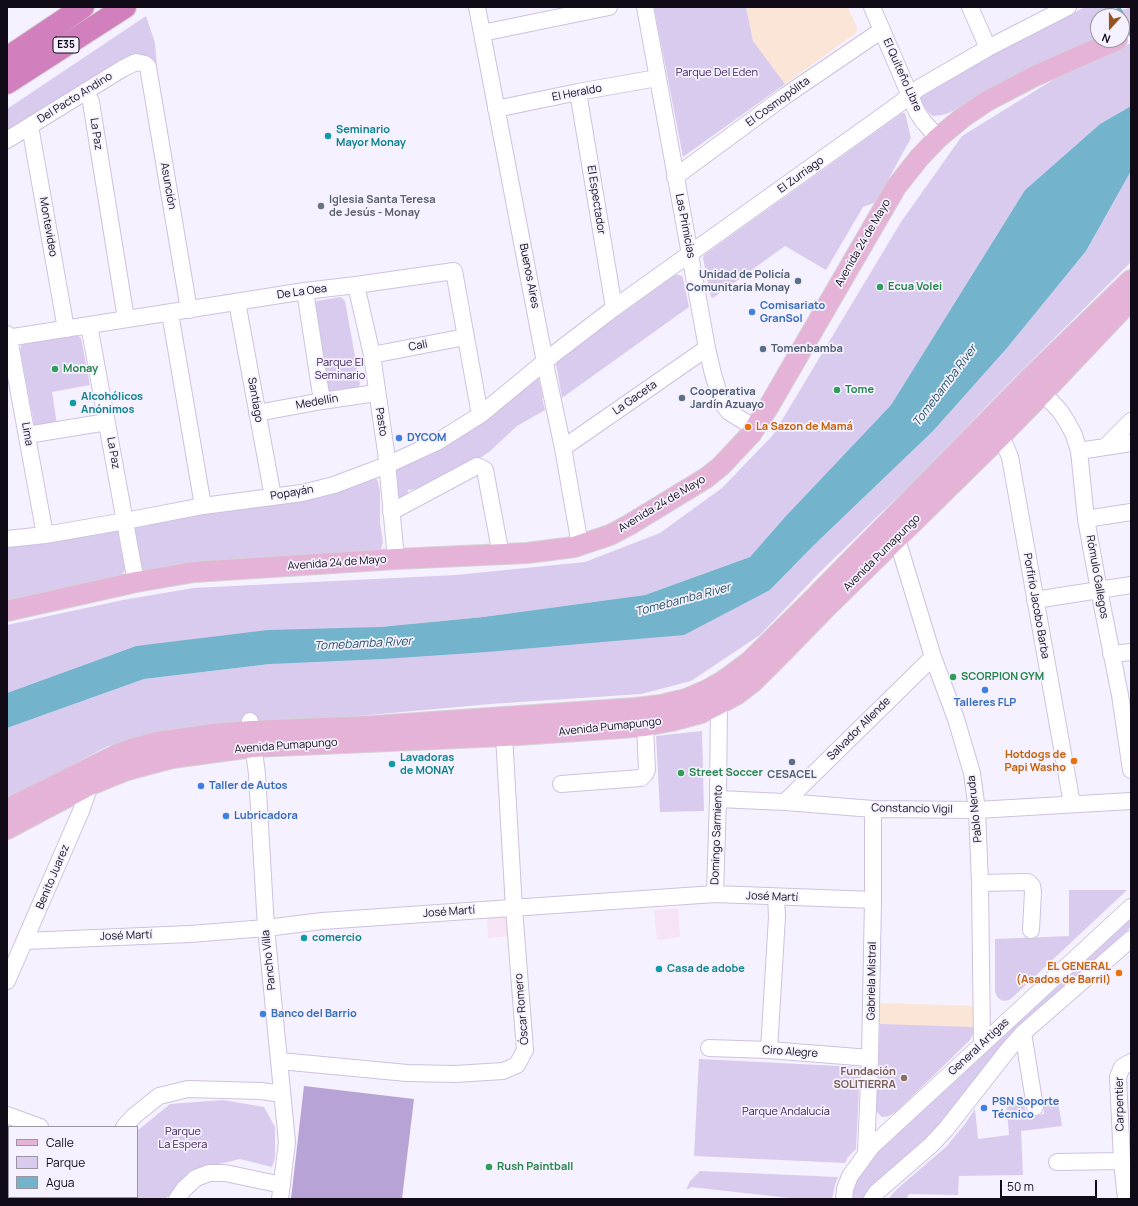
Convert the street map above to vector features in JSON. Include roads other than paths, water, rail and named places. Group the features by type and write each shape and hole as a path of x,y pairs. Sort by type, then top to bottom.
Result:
{"highway":[{"name":"E35","path":"7,58 83,7"},
{"name":"E35","path":"7,83 124,7"}],"main road":[{"name":"Avenida 24 de Mayo","path":"7,611 136,582 194,572 551,551 580,545 610,535 706,478 721,466 751,434 769,406 896,187 919,158 938,138 962,118 987,101 1035,76 1099,48"},
{"name":"Avenida Pumapungo","path":"7,810 87,778 127,770 172,758 252,733 604,711 643,707 686,699 707,690 723,681 748,662 990,424 1043,393 1128,298"},
{"name":"Avenida Pumapungo","path":"252,733 504,736 645,726 687,717 719,704 736,695 753,682 897,539 990,424 1036,372 1128,298"},
{"name":"Avenida Pumapungo","path":"7,829 87,778"}],"street":[{"name":"Buenos Aires","path":"477,7 563,448 580,545"},
{"path":"482,33 609,7"},
{"name":"Las Primicias","path":"645,7 675,177 714,380 722,403 729,412 755,428"},
{"name":"El Quiteño Libre","path":"872,7 922,121 938,138"},
{"path":"970,7 988,48"},
{"name":"El Zurriago","path":"545,361 614,308 910,96 919,88 988,48 1063,8"},
{"name":"El Cosmopólita","path":"675,177 785,96 882,30"},
{"name":"Del Pacto Andino","path":"7,140 122,69 136,62 145,64"},
{"name":"Asunción","path":"145,64 148,67 189,310"},
{"name":"El Heraldo","path":"496,109 657,78"},
{"name":"La Paz","path":"86,91 91,102 126,319"},
{"name":"El Espectador","path":"578,92 614,308"},
{"name":"Montevideo","path":"30,126 66,329"},
{"name":"De La Oea","path":"8,337 305,291 454,271 480,415"},
{"name":"Pasto","path":"356,285 372,355 387,465 396,559"},
{"path":"305,291 322,401"},
{"name":"Santiago","path":"237,302 273,497"},
{"path":"170,313 203,506"},
{"name":"La Paz","path":"89,325 136,582"},
{"name":"Lima","path":"8,337 45,534"},
{"name":"Cali","path":"372,355 465,337"},
{"name":"La Gaceta","path":"563,448 707,348"},
{"name":"Popayán","path":"7,539 125,521 203,506 302,493 334,485 387,465 437,442 480,415 545,361"},
{"name":"Medellín","path":"257,413 376,393"},
{"name":"Rómulo Gallegos","path":"1043,393 1060,411 1067,422 1074,435 1079,451 1086,519 1120,695 1131,770"},
{"path":"1106,446 1131,421"},
{"path":"27,435 107,422"},
{"name":"Porfirio Jacobo Barba","path":"990,424 1010,457 1072,804"},
{"path":"1079,451 1131,443"},
{"path":"391,512 477,466 485,470 501,555"},
{"path":"1086,519 1131,512"},
{"name":"Pablo Neruda","path":"897,539 933,657 956,719 972,773 977,810 980,883 982,1043"},
{"path":"1035,600 1131,585"},
{"path":"1111,654 1131,652"},
{"name":"Salvador Allende","path":"785,802 933,657"},
{"name":"Domingo Sarmiento","path":"715,894 719,704"},
{"path":"561,784 641,778 647,770 645,726"},
{"name":"Pancho Villa","path":"252,733 257,774 266,928 287,1142 281,1192"},
{"name":"Óscar Romero","path":"280,1062 431,1074 503,1071 518,1065 525,1050 514,908 504,736"},
{"name":"Benito Juarez","path":"7,981 81,811 87,778"},
{"name":"Constancio Vigil","path":"718,799 785,802 873,809 977,810 1131,801"},
{"name":"Gabriela Mistral","path":"866,1153 870,1058 873,809"},
{"path":"980,883 1028,882 1032,886 1033,892 1031,930"},
{"name":"José Martí","path":"25,941 190,934 266,928 322,921 715,894 873,900"},
{"path":"769,1050 777,916 776,897"},
{"name":"General Artigas","path":"844,1199 845,1189 850,1176 866,1153 882,1136 1131,907"},
{"name":"General Artigas","path":"872,1199 881,1188 946,1129 1023,1033 1131,939"},
{"path":"1023,1033 1035,1107"},
{"name":"Ciro Alegre","path":"709,1048 769,1050 870,1058"},
{"name":"Carpentier","path":"1126,1199 1122,1161 1118,1077 1122,1067 1130,1062"},
{"path":"125,1126 134,1116 159,1096 188,1089 261,1091 282,1094"},
{"path":"7,1115 37,1126"},
{"path":"1057,1162 1122,1161"},
{"path":"177,1199 184,1189 196,1178 209,1173 225,1173 281,1192"}],"water":[{"name":"Tomebamba River","path":"1131,106 1131,171 1086,251 1007,348 933,431 813,546 770,590 684,635 487,652 383,659 270,664 144,679 7,728 7,693 136,646 268,630 380,627 483,617 645,595 750,557 785,517 891,405 1025,190 1100,124"}],"waterway":[{"path":"1118,7 1124,17 1131,35"}],"place":[{"name":"Seminario Mayor Monay","path":"328,136"},
{"name":"Iglesia Santa Teresa de Jesús - Monay","path":"321,206"},
{"name":"Unidad de Policía Comunitaria Monay","path":"798,281"},
{"name":"Ecua Volei","path":"880,287"},
{"name":"Comisariato GranSol","path":"752,312"},
{"name":"Tomenbamba","path":"763,349"},
{"name":"Monay","path":"55,369"},
{"name":"Tome","path":"837,390"},
{"name":"Cooperativa Jardín Azuayo","path":"682,398"},
{"name":"Alcohólicos Anónimos","path":"73,403"},
{"name":"La Sazon de Mamá","path":"748,427"},
{"name":"DYCOM","path":"399,438"},
{"name":"SCORPION GYM","path":"953,677"},
{"name":"Talleres FLP","path":"985,690"},
{"name":"Hotdogs de Papi Washo","path":"1074,761"},
{"name":"CESACEL","path":"792,762"},
{"name":"Lavadoras de MONAY","path":"392,764"},
{"name":"Street Soccer","path":"681,773"},
{"name":"Taller de Autos","path":"201,786"},
{"name":"Lubricadora","path":"226,816"},
{"name":"comercio","path":"304,938"},
{"name":"Casa de adobe","path":"659,969"},
{"name":"EL GENERAL (Asados de Barril)","path":"1119,973"},
{"name":"Banco del Barrio","path":"263,1014"},
{"name":"Fundación SOLITIERRA","path":"904,1078"},
{"name":"PSN Soporte Técnico","path":"984,1108"},
{"name":"Rush Paintball","path":"489,1167"}],"park label":[{"name":"Parque Del Eden","path":"717,73"},
{"name":"Parque El Seminario","path":"340,369"},
{"name":"Parque Andalucía","path":"786,1112"},
{"name":"Parque La Espera","path":"183,1138"}]}
